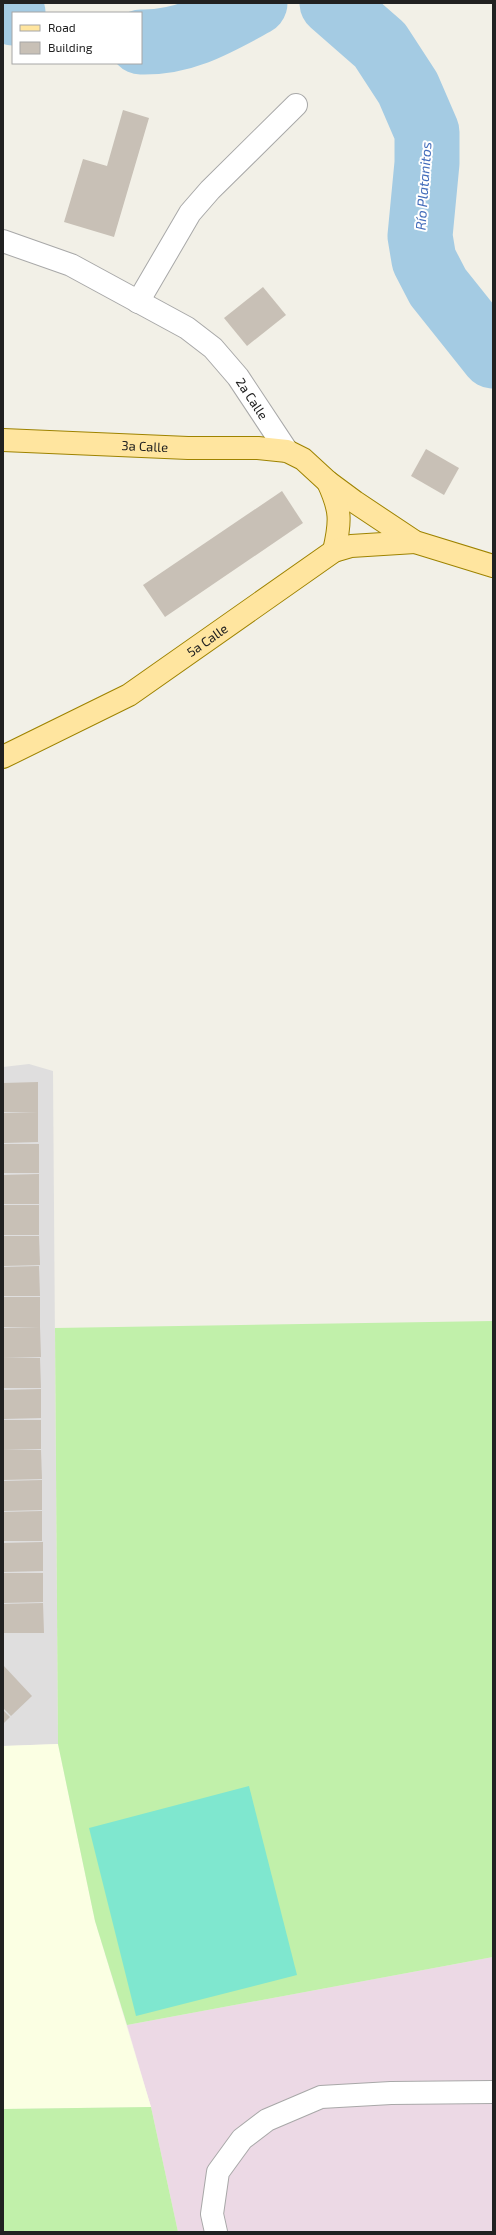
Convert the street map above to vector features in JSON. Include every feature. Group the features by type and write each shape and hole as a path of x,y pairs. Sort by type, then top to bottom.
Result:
{"main road":[{"name":"3a Calle","path":"3,440 188,448 258,448 288,451"},
{"name":"2a Calle","path":"288,451 303,459 328,482 415,542 493,566"},
{"path":"328,482 338,504 340,528 334,551"},
{"name":"5a Calle","path":"3,757 129,695 334,551 351,546 415,542"}],"street":[{"path":"138,302 190,213 210,190 296,105"},
{"name":"2a Calle","path":"3,241 71,264 187,328 213,348 238,377 288,451"},
{"path":"216,2232 212,2214 218,2172 242,2139 267,2120 322,2097 391,2093 493,2092"}],"shaded area":[{"path":"29,1064 53,1071 58,1744 3,1746 3,1067"},
{"path":"58,1744 95,1921 151,2107 3,2109 3,1746"},
{"path":"493,1957 493,2232 178,2232 151,2107 127,2025"}],"green space":[{"path":"493,1321 493,1957 127,2025 95,1921 58,1744 55,1328"},
{"path":"249,1786 297,1975 136,2016 89,1828"},
{"path":"151,2107 178,2232 3,2232 3,2109"}],"building":[{"path":"123,110 149,118 114,237 64,222 83,159 107,166"},
{"path":"263,287 286,315 247,346 224,318"},
{"path":"426,449 459,468 444,495 411,476"},
{"path":"282,491 303,523 165,617 143,585"},
{"path":"38,1082 38,1112 3,1112 3,1083"},
{"path":"38,1112 38,1142 3,1143 3,1113"},
{"path":"3,1144 39,1144 39,1173 3,1173"},
{"path":"39,1174 39,1204 3,1204 3,1175"},
{"path":"3,1205 39,1205 39,1235 3,1235"},
{"path":"3,1236 39,1236 40,1265 3,1266"},
{"path":"39,1266 40,1296 3,1296 3,1267"},
{"path":"3,1297 40,1297 40,1327 3,1327"},
{"path":"40,1327 41,1357 3,1358 3,1328"},
{"path":"3,1358 40,1358 41,1388 3,1388"},
{"path":"41,1389 41,1418 3,1419 3,1390"},
{"path":"3,1420 41,1420 41,1449 3,1450"},
{"path":"3,1450 41,1450 42,1479 3,1480"},
{"path":"42,1480 42,1510 3,1511 3,1481"},
{"path":"42,1511 42,1541 3,1541 3,1512"},
{"path":"43,1542 43,1571 3,1572 3,1543"},
{"path":"3,1573 43,1573 43,1602 3,1603"},
{"path":"43,1603 44,1633 3,1633 3,1604"},
{"path":"3,1665 32,1696 11,1716 3,1708"},
{"path":"3,1710 10,1717 3,1724"}],"waterway":[{"name":"Río Platanitos","path":"142,42 172,39 187,35 228,18 255,3"},
{"name":"Río Platanitos","path":"332,3 380,45 408,88 427,132 427,163 420,236 424,260 438,287 493,356"},
{"name":"Río Platanitos","path":"3,6 12,12"}]}
